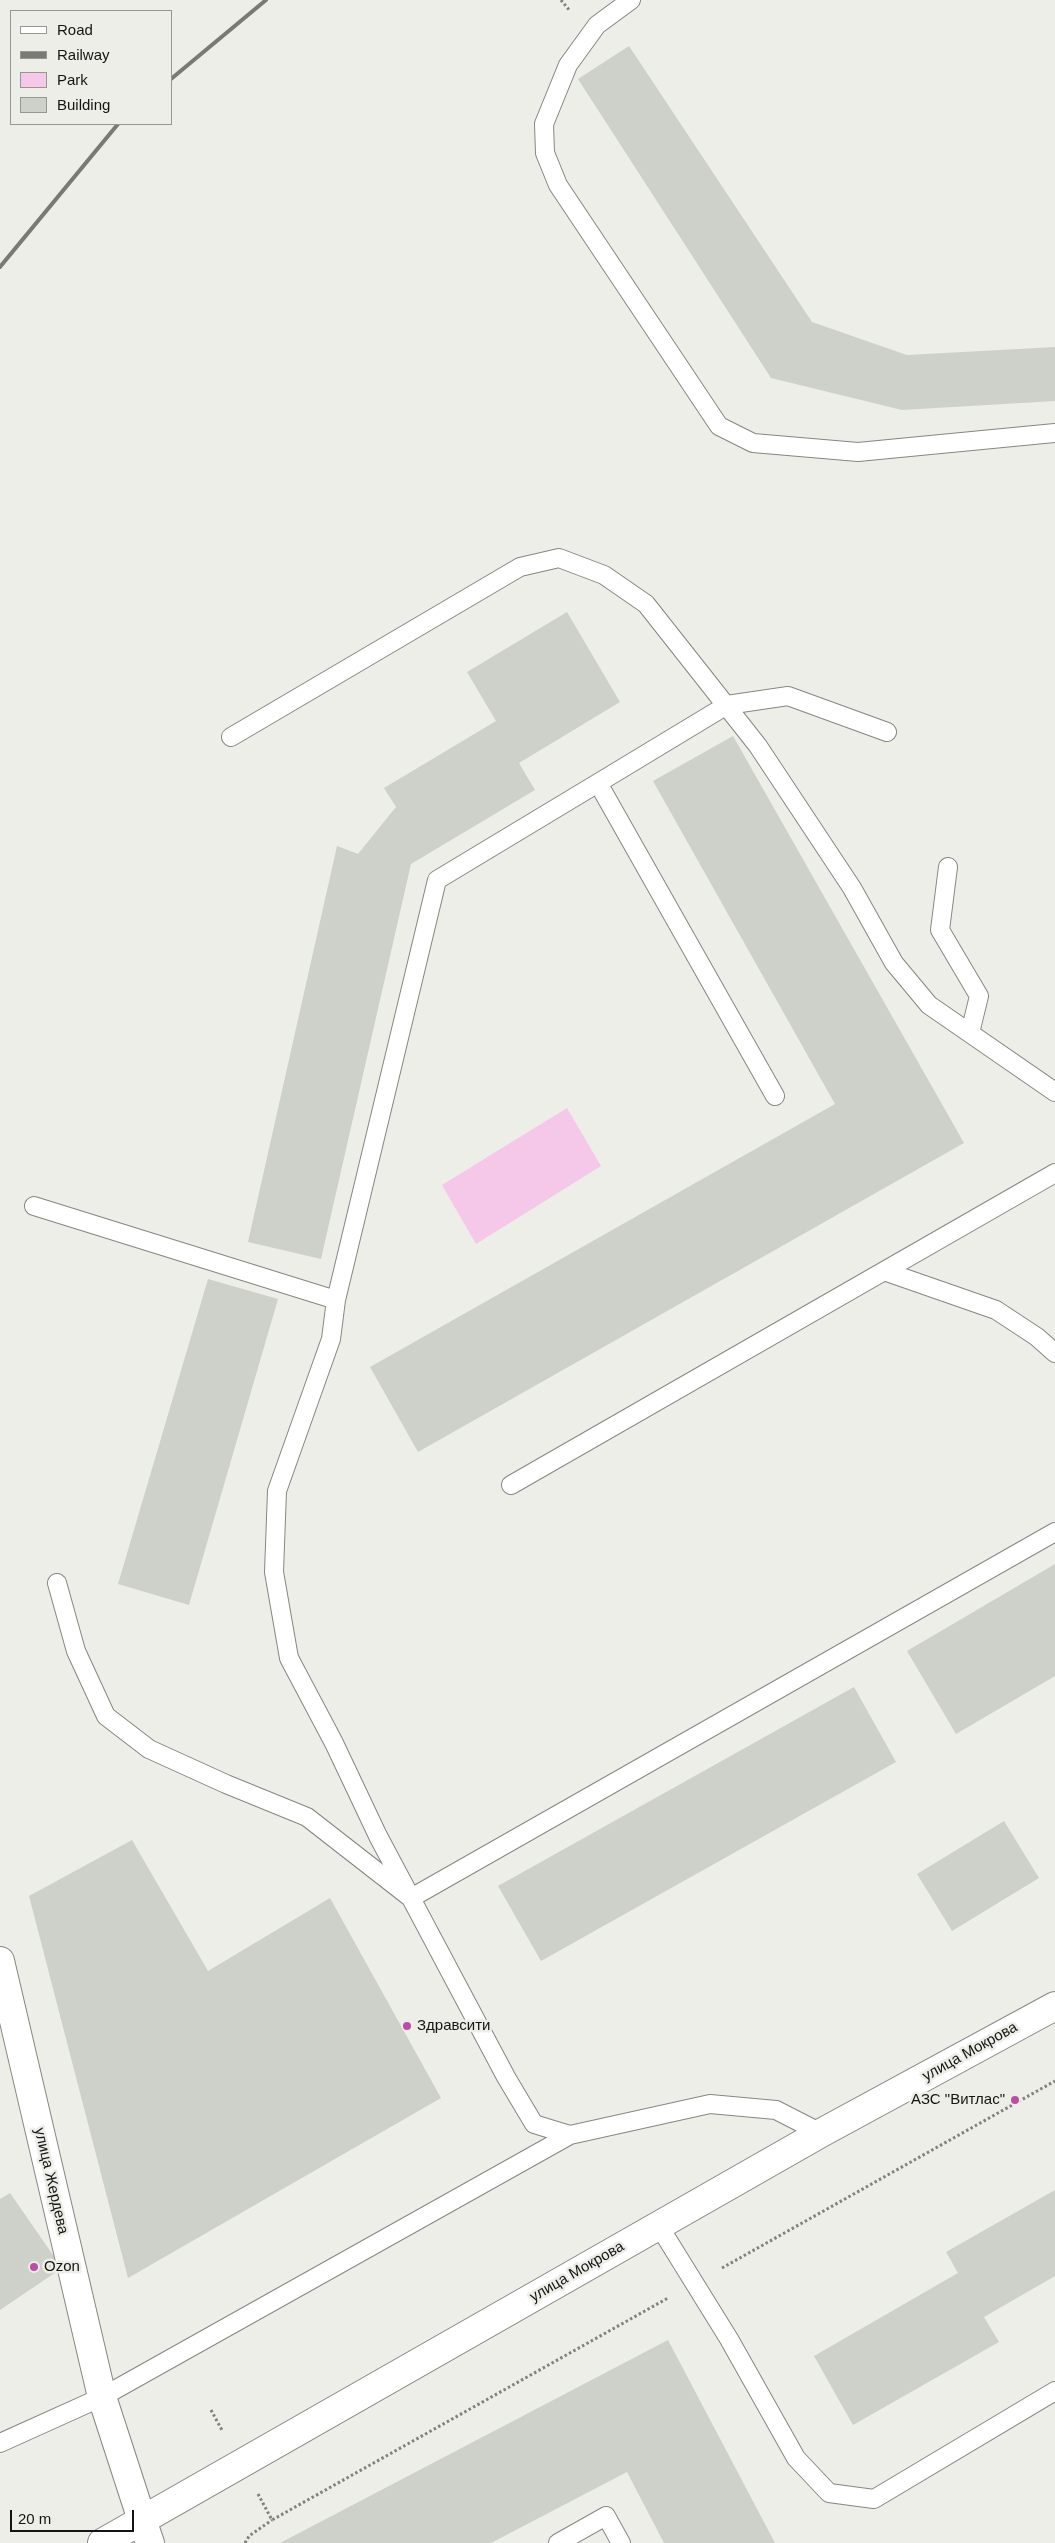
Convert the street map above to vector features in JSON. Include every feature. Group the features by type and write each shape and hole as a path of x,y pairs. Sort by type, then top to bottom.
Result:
{"main road":[{"name":"улица Жердева","path":"0,1961 102,2397 146,2532"},
{"name":"улица Мокрова","path":"102,2543 146,2532 241,2464 821,2133 1055,2006"}],"lane":[{"path":"632,0 597,25 568,65 544,124 545,153 558,185 719,426 753,443 858,452 1055,433"},
{"path":"232,737 520,567 559,558 604,575 646,604 758,746 852,888 894,963 929,1005 1055,1092"},
{"path":"570,2135 534,2124 411,1898 289,1658 274,1572 277,1491 331,1339 336,1300 437,880 727,705 788,696 888,732"},
{"path":"598,783 775,1096"},
{"path":"948,867 940,930 979,996 970,1033"},
{"path":"511,1485 1055,1173"},
{"path":"34,1206 336,1300"},
{"path":"884,1272 996,1310 1038,1337 1055,1353"},
{"path":"411,1898 1055,1532"},
{"path":"57,1583 76,1651 106,1716 149,1749 226,1784 307,1817 411,1898"},
{"path":"0,2443 102,2397 570,2135 710,2104 776,2110 821,2133"},
{"path":"659,2226 729,2338 796,2458 829,2493 874,2499 1055,2391"},
{"path":"558,2543 606,2516 621,2543"}],"path":[{"path":"245,2543 249,2536 272,2520 1055,2081"},
{"path":"211,2410 272,2520"}],"green space":[{"path":"567,1108 601,1166 476,1244 442,1185"}],"building":[{"path":"629,46 812,322 907,355 1055,347 1055,401 902,410 771,378 578,79"},
{"path":"567,612 620,702 519,763 535,790 411,864 321,1259 248,1242 337,846 358,854 396,807 384,788 496,721 467,672"},
{"path":"733,736 964,1143 418,1452 370,1367 835,1104 653,781"},
{"path":"208,1279 278,1299 189,1605 118,1584"},
{"path":"1055,1564 1055,1676 956,1734 907,1651"},
{"path":"854,1687 896,1762 541,1961 498,1886"},
{"path":"1004,1821 1039,1878 952,1931 917,1874"},
{"path":"132,1840 208,1971 330,1898 441,2098 128,2278 29,1896"},
{"path":"1055,2190 1055,2276 984,2317 999,2342 853,2425 814,2356 958,2273 946,2252"},
{"path":"10,2193 62,2268 0,2310 0,2199"},
{"path":"668,2340 775,2543 664,2543 627,2472 491,2543 280,2543"}],"railway":[{"path":"172,78 266,0"},
{"path":"0,267 117,125"}],"place":[{"name":"Здравсити","path":"407,2026"},
{"name":"АЗС \"Витлас\"","path":"1015,2100"},
{"name":"Ozon","path":"34,2267"}]}
